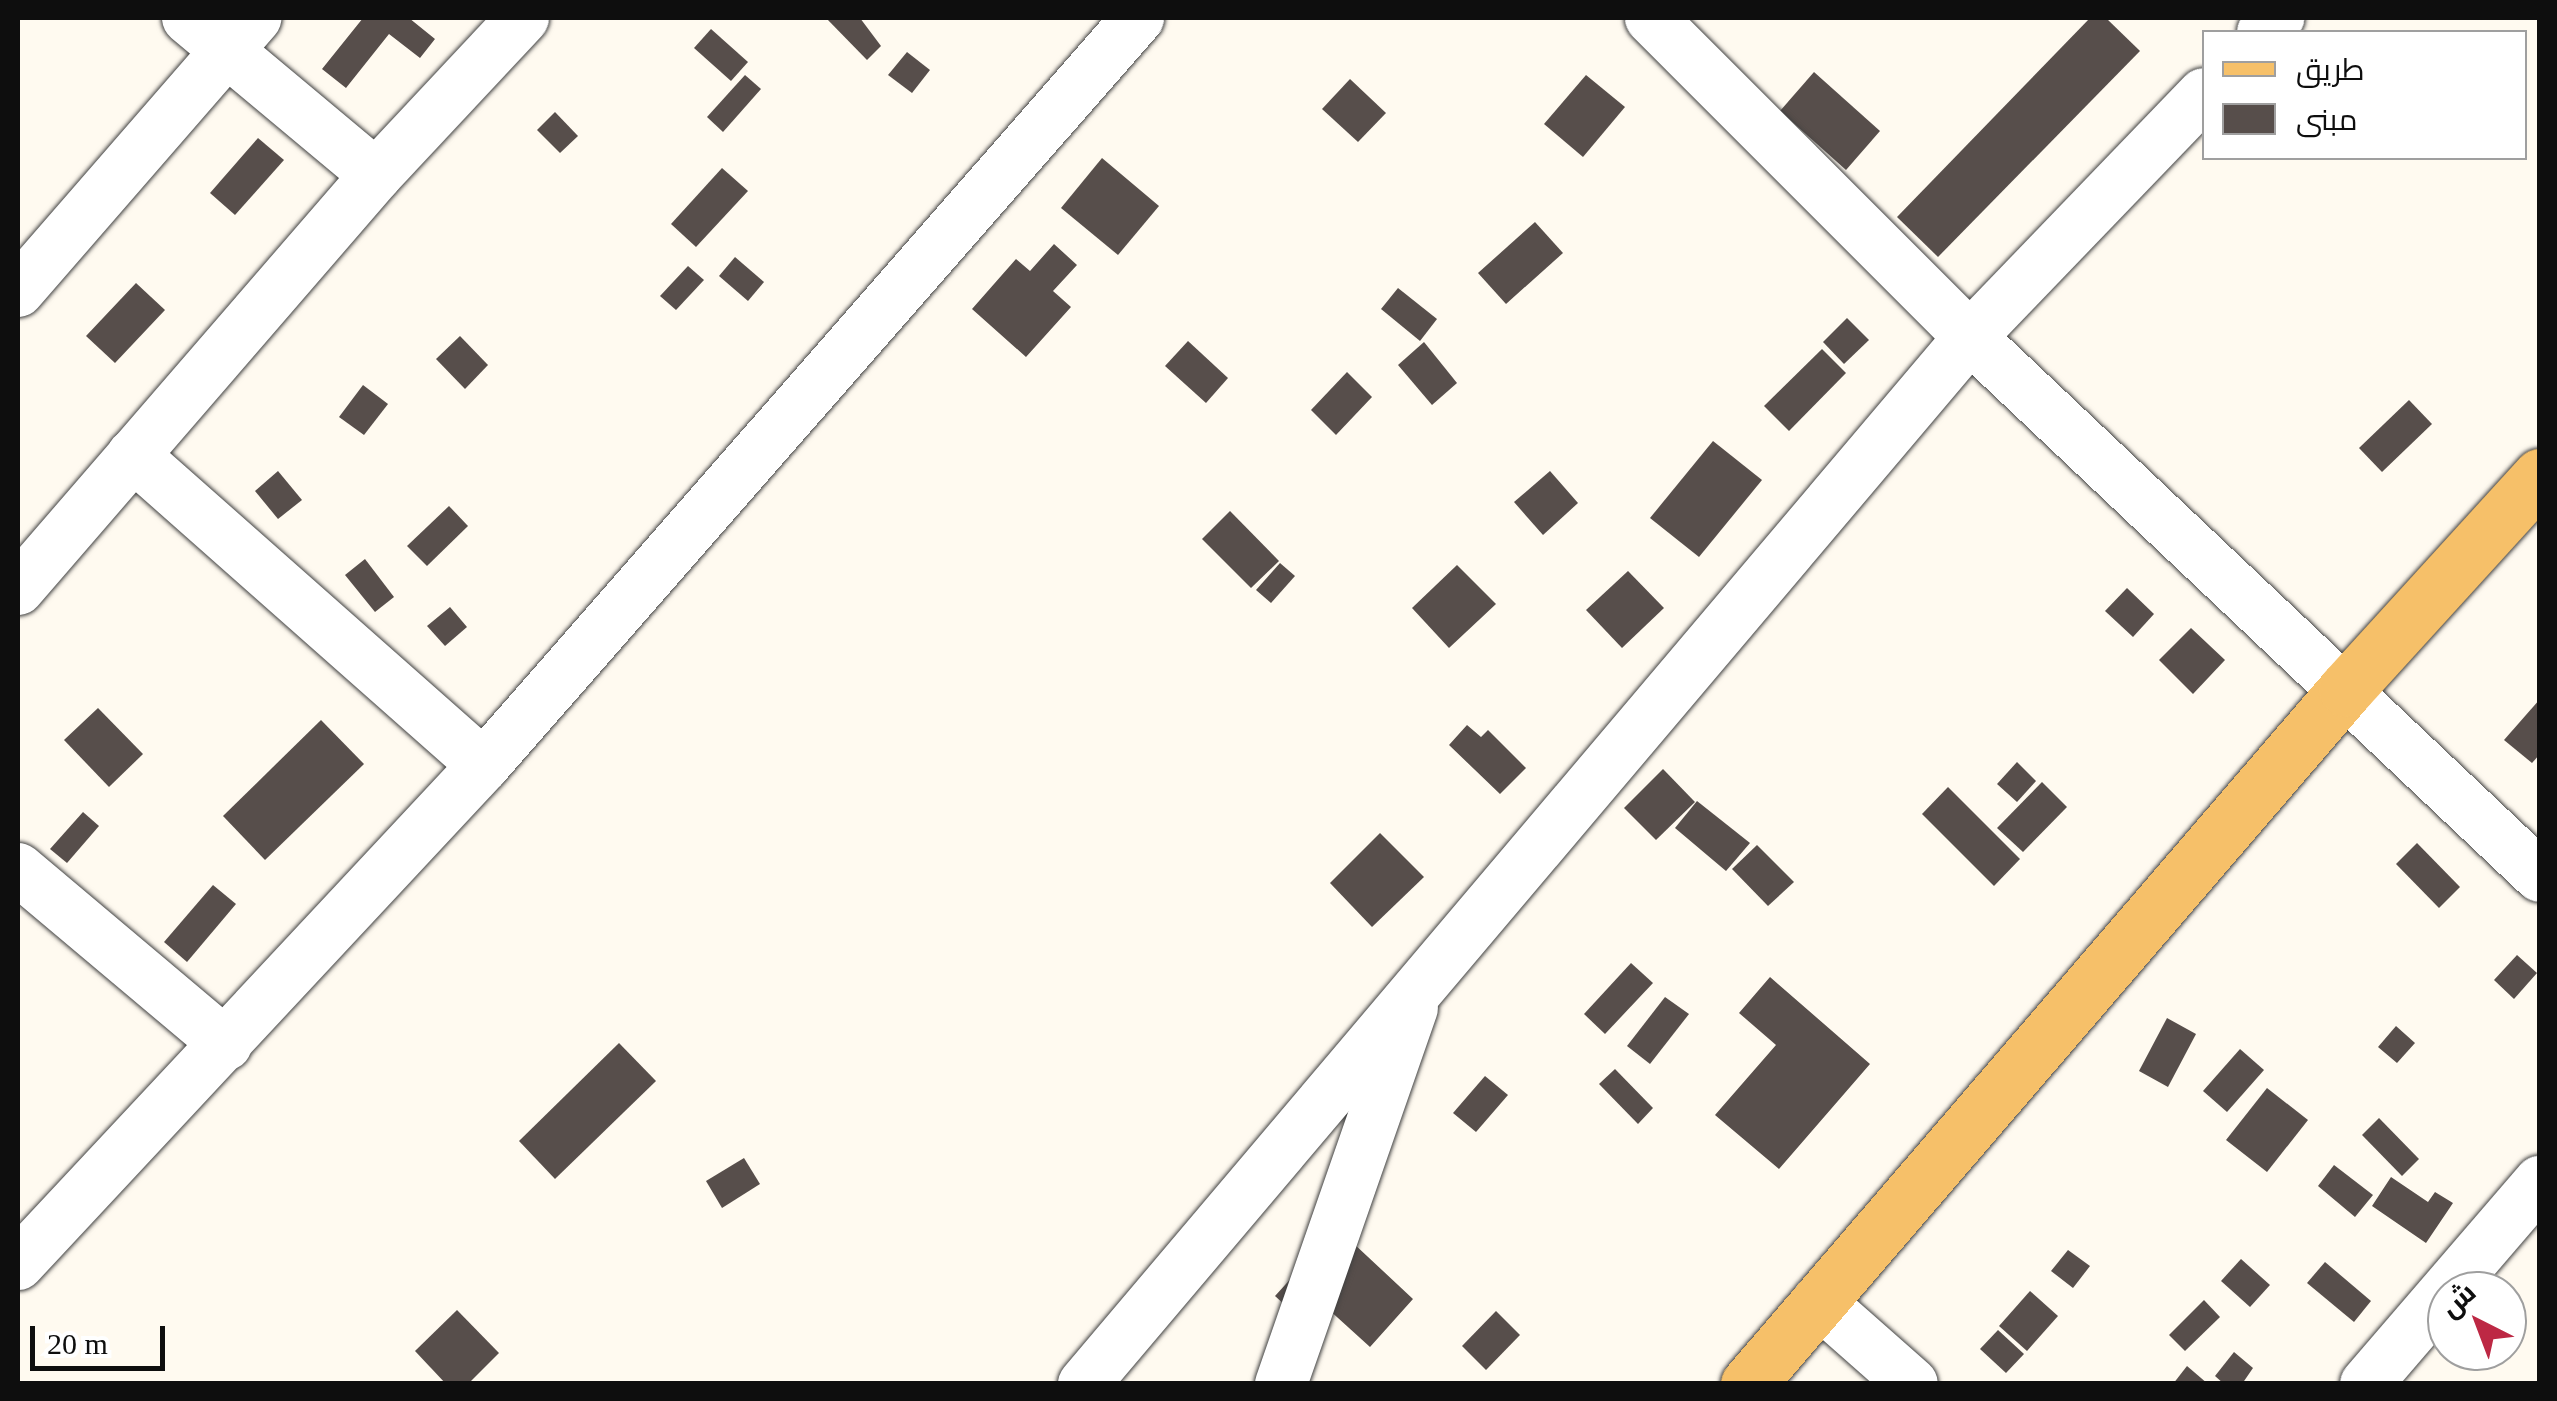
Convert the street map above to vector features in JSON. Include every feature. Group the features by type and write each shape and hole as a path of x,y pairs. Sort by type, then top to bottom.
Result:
{"main road":[{"path":"1748,1384 2346,690 2540,476"}],"street":[{"path":"18,589 376,175 523,18"},
{"path":"18,1264 484,765 1138,18"},
{"path":"1651,18 1970,337 2540,876"},
{"path":"18,292 223,28 376,175"},
{"path":"1084,1384 1970,337 2202,96"},
{"path":"133,455 484,765"},
{"path":"18,869 226,1044"},
{"path":"1281,1384 1423,979"},
{"path":"2366,1384 2540,1182"},
{"path":"1818,1301 1912,1384"}],"building":[{"path":"363,18 409,18 435,39 420,58 389,34 346,88 322,69"},
{"path":"826,18 860,18 881,46 867,60"},
{"path":"2090,18 2106,18 2140,51 1938,257 1897,217"},
{"path":"711,29 748,62 731,81 694,48"},
{"path":"907,52 930,70 912,93 888,75"},
{"path":"1814,72 1880,131 1846,170 1780,111"},
{"path":"745,75 761,89 723,132 707,117"},
{"path":"1586,75 1625,107 1583,157 1544,124"},
{"path":"1350,79 1386,113 1358,142 1322,109"},
{"path":"555,112 578,136 560,153 537,130"},
{"path":"258,138 284,160 235,215 210,193"},
{"path":"1102,158 1159,206 1118,255 1061,208"},
{"path":"722,168 748,191 696,247 671,224"},
{"path":"1535,222 1563,253 1506,304 1478,273"},
{"path":"1054,244 1077,265 1053,291 1071,307 1026,357 972,309 1016,259 1030,271"},
{"path":"735,257 764,282 748,301 719,276"},
{"path":"688,266 704,280 676,310 660,296"},
{"path":"136,283 165,310 115,363 86,336"},
{"path":"1398,288 1437,319 1420,341 1381,309"},
{"path":"1847,318 1869,340 1844,364 1823,342"},
{"path":"460,336 488,365 465,389 436,359"},
{"path":"1188,341 1228,378 1206,403 1165,366"},
{"path":"1424,342 1457,383 1432,405 1398,365"},
{"path":"1822,349 1846,373 1789,431 1764,406"},
{"path":"1347,372 1372,397 1336,435 1311,410"},
{"path":"363,385 388,404 364,435 339,417"},
{"path":"2409,400 2432,424 2382,472 2359,448"},
{"path":"1713,441 1762,480 1699,557 1650,518"},
{"path":"278,471 302,500 278,519 255,491"},
{"path":"1550,471 1578,503 1543,535 1514,502"},
{"path":"449,506 468,526 427,566 407,546"},
{"path":"1230,511 1279,561 1251,588 1202,539"},
{"path":"365,559 394,597 375,612 345,575"},
{"path":"1280,563 1295,576 1271,603 1256,590"},
{"path":"1457,565 1496,604 1449,648 1412,608"},
{"path":"1628,571 1664,608 1622,648 1586,610"},
{"path":"2127,588 2154,614 2133,637 2105,611"},
{"path":"450,607 467,627 445,646 427,626"},
{"path":"2191,628 2225,660 2193,694 2159,660"},
{"path":"2540,699 2540,754 2532,763 2504,740"},
{"path":"98,708 143,754 109,787 64,740"},
{"path":"321,720 364,764 265,860 223,816"},
{"path":"1467,725 1481,737 1488,730 1526,768 1500,794 1449,745"},
{"path":"2017,762 2036,781 2017,802 1997,784"},
{"path":"1663,769 1695,802 1656,840 1624,808"},
{"path":"2042,782 2067,807 2023,852 1997,828"},
{"path":"1948,787 2020,859 1994,886 1922,814"},
{"path":"1697,801 1750,843 1726,871 1675,828"},
{"path":"83,812 99,826 67,863 50,849"},
{"path":"1380,833 1424,877 1372,927 1330,883"},
{"path":"2417,843 2460,887 2439,908 2396,864"},
{"path":"1757,845 1794,882 1768,906 1732,869"},
{"path":"213,885 236,904 187,962 164,942"},
{"path":"2517,955 2537,973 2514,999 2494,980"},
{"path":"1631,963 1653,983 1605,1034 1584,1014"},
{"path":"1770,977 1870,1064 1779,1169 1715,1115 1776,1045 1739,1013"},
{"path":"1665,997 1689,1014 1650,1064 1627,1046"},
{"path":"2167,1018 2196,1034 2168,1087 2139,1071"},
{"path":"2396,1026 2415,1043 2397,1063 2378,1047"},
{"path":"619,1043 656,1081 555,1179 519,1141"},
{"path":"2240,1049 2264,1070 2227,1112 2203,1091"},
{"path":"1615,1069 1653,1108 1638,1124 1599,1084"},
{"path":"1485,1076 1508,1095 1476,1132 1453,1113"},
{"path":"2267,1088 2308,1120 2267,1172 2226,1140"},
{"path":"2379,1118 2419,1159 2402,1176 2362,1135"},
{"path":"744,1158 760,1184 722,1208 706,1181"},
{"path":"2334,1165 2373,1195 2355,1217 2318,1186"},
{"path":"2391,1177 2428,1202 2435,1192 2453,1203 2426,1243 2372,1206"},
{"path":"1337,1228 1413,1299 1370,1347 1327,1308 1309,1327 1275,1296"},
{"path":"2068,1250 2090,1266 2073,1288 2051,1271"},
{"path":"2241,1259 2270,1285 2250,1307 2221,1281"},
{"path":"2325,1262 2371,1301 2354,1322 2307,1283"},
{"path":"2030,1291 2058,1316 2027,1351 1999,1326"},
{"path":"2204,1300 2220,1317 2185,1351 2169,1335"},
{"path":"457,1310 499,1353 468,1384 446,1384 415,1351"},
{"path":"1496,1311 1520,1335 1486,1370 1462,1346"},
{"path":"1998,1330 2024,1354 2006,1373 1980,1349"},
{"path":"2234,1352 2253,1368 2242,1384 2224,1384 2215,1376"},
{"path":"2187,1366 2208,1384 2173,1384"}]}
